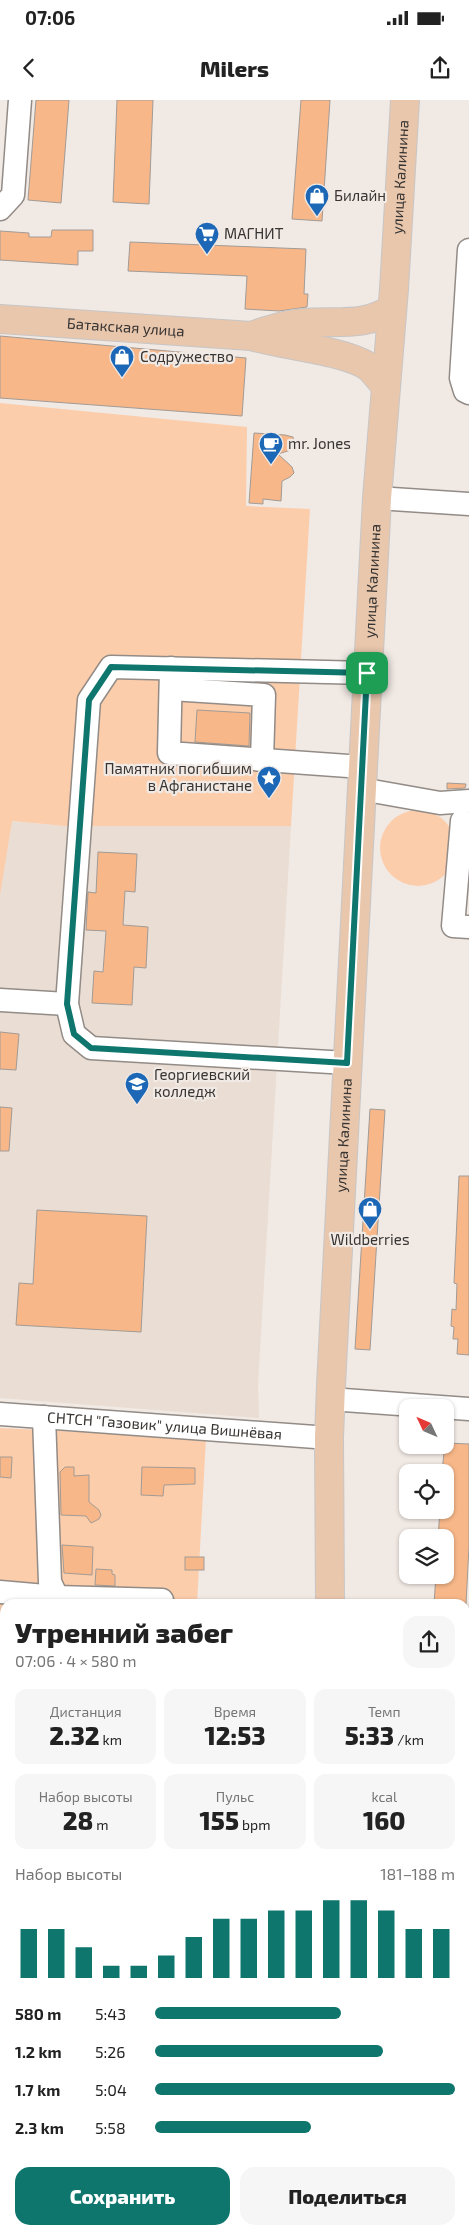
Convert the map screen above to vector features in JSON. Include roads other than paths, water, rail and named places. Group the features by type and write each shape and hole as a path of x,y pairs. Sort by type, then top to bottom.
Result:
{"main road":[{"name":"улица Калинина","path":"330,1599 330,1399 361,778 377,498 392,308 405,100"},
{"name":"Батакская улица","path":"251,336 274,328 303,323 352,322 381,317 392,308"},
{"name":"Батакская улица","path":"0,319 251,336 348,357 369,367 385,385"}],"street":[{"path":"0,209 12,195 20,100"},
{"path":"469,250 461,378 466,391 469,393"},
{"path":"377,498 469,504"},
{"path":"262,760 264,695 111,667 89,700 67,1004 74,1034 91,1048 347,1063"},
{"path":"171,679 367,673"},
{"path":"171,679 169,753 262,760 361,778 440,803 467,815 452,926 469,927"},
{"path":"0,1000 67,1004"},
{"path":"330,1399 469,1409"},
{"name":"СНТСН \"Газовик\" улица Вишнёвая","path":"0,1414 329,1438"},
{"path":"44,1417 50,1582 57,1599"},
{"path":"0,1592 50,1599"}],"place":[{"name":"Билайн","path":"317,217"},
{"name":"МАГНИТ","path":"207,255"},
{"name":"Содружество","path":"122,378"},
{"name":"mr. Jones","path":"271,465"},
{"name":"Памятник погибшим в Афганистане","path":"269,799"},
{"name":"Георгиевский колледж","path":"137,1105"},
{"name":"Wildberries","path":"370,1230"}]}
